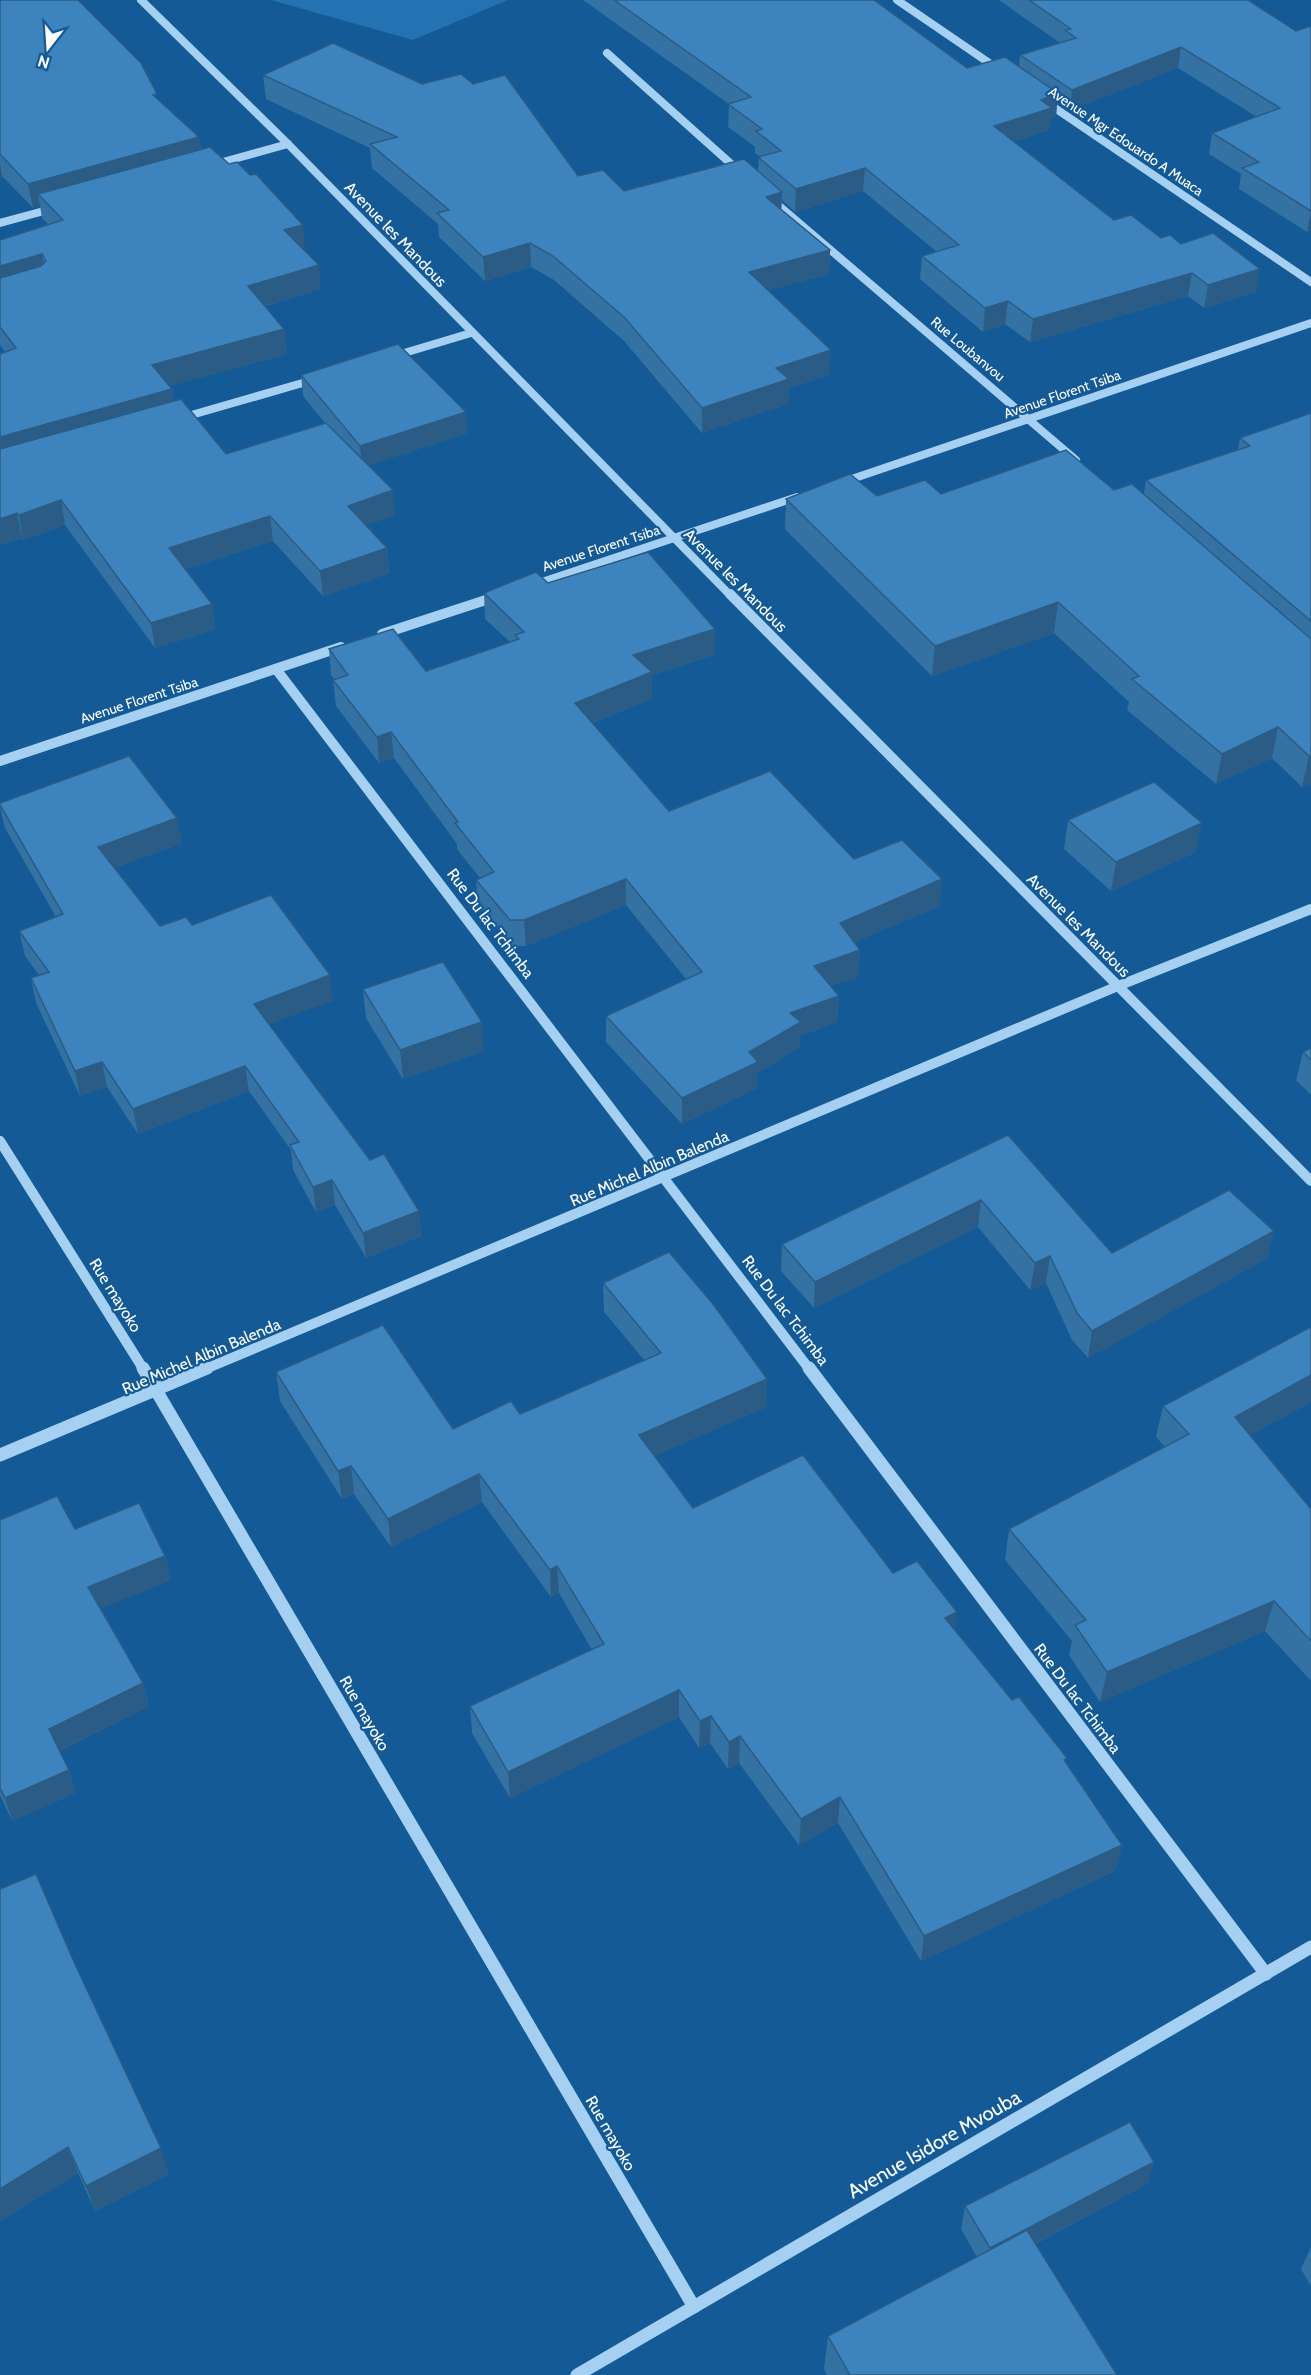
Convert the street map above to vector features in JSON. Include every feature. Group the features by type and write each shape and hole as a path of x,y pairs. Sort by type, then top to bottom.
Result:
{"street":[{"name":"Avenue les Mandous","path":"141,0 288,144 471,333 1311,1181"},
{"path":"897,0 1005,74"},
{"path":"607,53 745,176"},
{"name":"Avenue Mgr Edouardo A Muaca","path":"1035,94 1311,282"},
{"path":"208,166 288,144"},
{"name":"Rue Loubanvou","path":"762,192 1083,466"},
{"path":"0,223 69,204"},
{"name":"Avenue Florent Tsiba","path":"830,486 1311,323"},
{"path":"381,360 471,333"},
{"path":"177,419 324,376"},
{"name":"Avenue Florent Tsiba","path":"526,587 807,494"},
{"path":"378,635 503,594"},
{"name":"Avenue Florent Tsiba","path":"0,761 356,643"},
{"name":"Rue Du lac Tchimba","path":"276,669 665,1177 1266,1974"},
{"name":"Rue Michel Albin Balenda","path":"0,1455 1118,986 1311,909"},
{"name":"Rue mayoko","path":"0,1141 157,1391 694,2307"},
{"name":"Avenue Isidore Mvouba","path":"577,2375 1311,1947"}],"shaded area":[{"path":"271,0 508,0 413,40"}],"building":[{"path":"0,0 78,0 141,63 157,94 153,95 199,137 28,184 0,154"},
{"path":"614,0 874,0 967,68 1005,57 1058,93 1041,100 1052,108 994,126 1114,220 1131,215 1161,238 1170,235 1181,244 1213,233 1260,269 1208,285 1192,273 1033,319 1008,301 985,308 922,256 959,245 865,168 796,189 758,157 781,151 756,131 762,129 728,104 751,97"},
{"path":"1029,0 1248,0 1296,31 1311,26 1311,211 1242,168 1259,162 1212,133 1280,108 1181,47 1072,90 1020,55 1076,38 1065,30 1071,29"},
{"path":"333,43 422,84 461,74 473,84 505,75 578,176 603,170 624,191 744,159 782,192 766,197 830,250 749,272 831,350 776,368 789,379 702,408 624,317 553,256 530,243 483,257 437,213 449,210 370,144 397,137 263,75"},
{"path":"210,147 229,164 237,162 250,175 256,174 303,225 284,230 319,265 248,286 284,329 152,365 172,389 0,437 0,354 16,348 0,327 0,278 41,266 46,261 42,254 0,266 0,240 63,220 38,194"},
{"path":"398,344 466,412 360,446 301,375"},
{"path":"181,399 226,454 326,423 393,490 348,506 387,548 320,571 270,516 169,548 212,604 151,623 61,500 19,515 17,513 0,519 0,449"},
{"path":"1311,413 1311,621 1146,480 1250,446 1240,438"},
{"path":"1066,450 1114,490 1132,484 1311,639 1311,755 1309,756 1278,727 1222,754 1132,679 1139,676 1058,602 935,646 786,499 850,474 877,496 925,480 941,494"},
{"path":"648,552 715,629 633,655 652,672 575,703 669,811 770,771 854,859 902,840 942,879 840,923 860,950 814,966 839,996 790,1013 801,1022 749,1052 758,1062 682,1098 606,1016 702,972 626,879 524,920 510,920 476,880 494,872 455,823 458,822 391,732 377,737 333,680 348,675 329,649 393,629 426,671 519,639 515,635 524,632 484,593 536,572 548,583"},
{"path":"129,756 177,818 98,847 160,926 186,917 192,925 271,895 330,975 254,1004 370,1160 384,1154 419,1211 363,1233 332,1180 313,1187 290,1145 299,1142 245,1066 133,1109 102,1062 75,1071 31,978 49,972 19,931 63,914 0,803"},
{"path":"1154,782 1202,823 1116,862 1068,820"},
{"path":"443,962 482,1022 400,1050 363,989"},
{"path":"1311,1048 1311,1060 1303,1052"},
{"path":"1008,1135 1112,1253 1229,1190 1274,1231 1092,1331 1077,1313 1050,1256 1035,1263 981,1200 815,1282 782,1244"},
{"path":"669,1252 713,1304 767,1379 639,1435 693,1508 803,1455 893,1573 917,1561 957,1612 945,1618 1012,1700 1019,1697 1067,1758 1064,1760 1122,1845 924,1936 840,1797 801,1819 740,1736 729,1742 711,1716 700,1721 679,1690 508,1772 470,1706 604,1644 557,1566 550,1570 479,1474 388,1519 351,1466 338,1471 276,1372 383,1325 453,1429 511,1401 520,1414 661,1353 603,1283"},
{"path":"1311,1327 1311,1375 1235,1417 1311,1509 1311,1641 1274,1601 1107,1672 1075,1625 1086,1620 1009,1529 1189,1434 1163,1406"},
{"path":"57,1496 75,1529 139,1503 165,1556 88,1587 143,1683 49,1729 69,1770 5,1798 0,1788 0,1520"},
{"path":"36,1874 74,1962 161,2148 86,2186 68,2147 0,2189 0,1889"},
{"path":"1130,2122 1154,2162 990,2248 965,2206"},
{"path":"1027,2230 1117,2375 850,2375 828,2336"}]}
